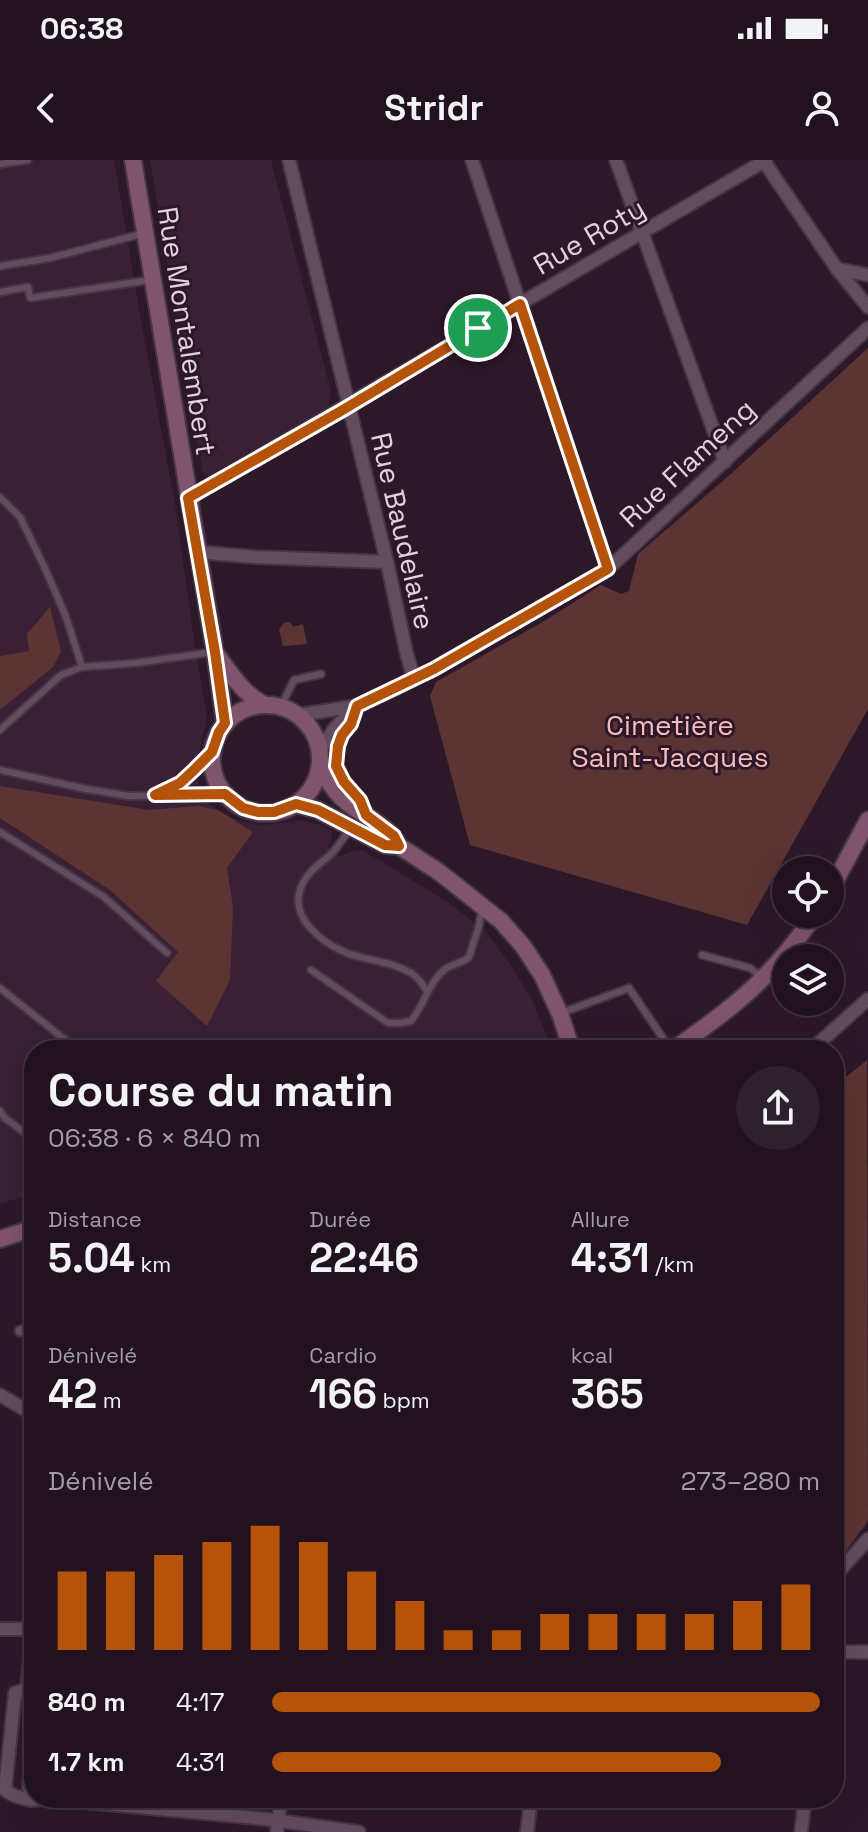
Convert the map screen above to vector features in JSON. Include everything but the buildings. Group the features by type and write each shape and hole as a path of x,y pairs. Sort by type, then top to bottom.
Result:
{"main road":[{"name":"Rue Montalembert","path":"133,160 225,723"},
{"name":"Rue Montalembert","path":"215,652 243,690 263,704"},
{"path":"320,758 313,787 296,804 274,812 258,812 243,808 225,794 214,774 212,752 219,732 236,713 263,704 281,706 298,715 313,731 325,777 341,797 394,836 399,846"},
{"path":"296,804 318,810 385,845 399,846 439,872 501,921 523,946 542,975 569,1040"},
{"path":"844,865 868,820"},
{"path":"686,1040 763,979 806,928"},
{"path":"0,1239 24,1231"}],"street":[{"name":"Rue Baudelaire","path":"289,160 414,679"},
{"path":"472,160 608,569"},
{"path":"616,160 725,462"},
{"name":"Rue Roty","path":"188,498 764,160"},
{"path":"764,160 837,269 868,307"},
{"path":"837,269 868,275"},
{"name":"Rue Flameng","path":"298,715 357,706 414,679 608,569 868,328"},
{"path":"197,552 387,562"},
{"name":"Rue Flameng","path":"320,758 334,729 357,706"},
{"path":"822,1040 853,1010 867,1002"},
{"path":"20,1331 24,1330"},
{"path":"0,1395 24,1409"},
{"path":"844,1566 868,1539"},
{"path":"0,1629 24,1629"},
{"path":"844,1652 868,1652"},
{"path":"24,1693 15,1693 5,1790 13,1797 24,1799"},
{"path":"10,1738 24,1738"},
{"path":"150,1808 266,1819 278,1827 359,1832"},
{"path":"527,1832 530,1808"},
{"path":"801,1832 804,1808"}],"lane":[{"path":"0,164 28,160"},
{"path":"0,266 50,258 145,233"},
{"path":"0,292 28,287 30,298 152,279"},
{"path":"0,497 20,517 44,566 66,617 82,667"},
{"path":"0,730 61,675 82,667 215,652"},
{"path":"281,706 294,680 321,674"},
{"path":"357,706 338,746 336,766 344,782 360,800 366,815"},
{"path":"155,795 180,783 212,752"},
{"path":"0,770 129,796 225,794"},
{"path":"351,826 343,840 303,883 298,895 301,914 314,932 330,944 347,953 398,966 429,989"},
{"path":"0,832 104,897 167,953"},
{"path":"311,970 376,1017 388,1023 411,1021 444,970 469,957 482,905"},
{"path":"702,955 750,968 763,979"},
{"path":"0,988 65,1040"},
{"path":"560,1014 629,988 665,1040"},
{"path":"0,1111 24,1132"}],"shaded area":[{"path":"0,160 114,160 175,504 207,717 195,770 201,795 210,805 246,822 261,825 302,820 323,826 331,830 332,839 328,847 340,857 363,850 449,903 487,933 514,970 533,1002 548,1040 24,1040 24,1196 0,1204"},
{"path":"150,160 273,160 331,392 329,406 209,477 203,473"}],"green space":[{"name":"Cimetière Saint-Jacques","path":"868,348 868,709 786,856 772,856 772,880 747,925 470,845 430,696 436,682 601,585 621,594 629,591 638,554"},
{"path":"50,607 61,651 53,667 0,710 0,656 29,651 27,634"},
{"path":"289,622 294,627 303,624 307,644 283,646 279,629"},
{"path":"0,786 149,810 198,806 218,810 253,832 227,868 233,907 230,980 207,1026 156,981 178,952 110,890 0,818"},
{"path":"867,1060 868,1521 844,1554 844,1079"}],"route":[{"path":"520,304 608,569 434,669 357,706 338,746 336,766 344,782 360,800 366,815 394,836 399,846 385,845 318,810 296,804 282,811 258,812 243,808 225,794 155,795 180,783 212,752 214,741 225,723 188,498 478,328 520,304"}]}
